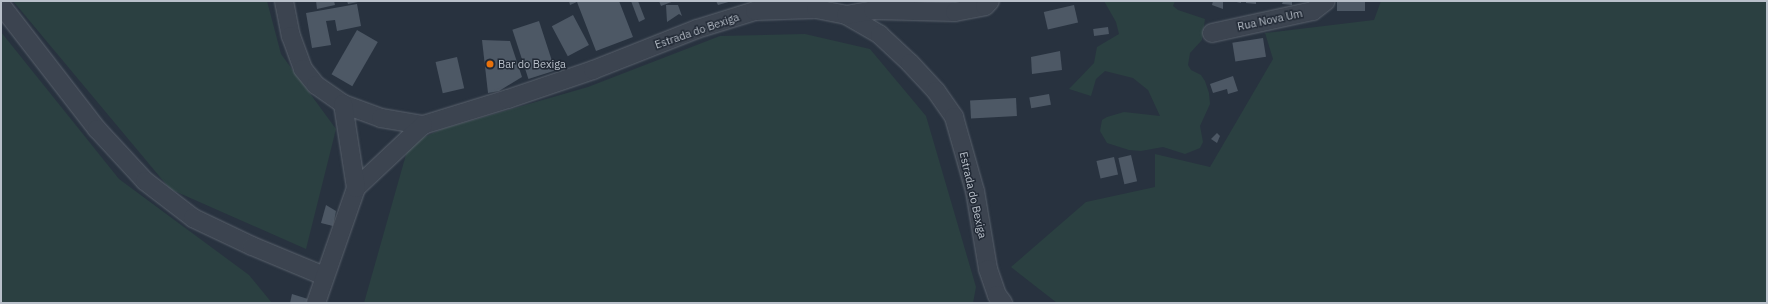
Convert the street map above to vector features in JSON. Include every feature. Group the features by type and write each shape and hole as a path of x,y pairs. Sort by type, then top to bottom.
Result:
{"street":[{"name":"Estrada do Bexiga","path":"284,1 291,36 303,69 316,85 343,104 381,118 422,124 516,97 594,70 697,29 755,11 816,10 846,15 880,35 910,63 936,91 954,117 975,191 988,269 997,295 1003,303"},
{"path":"846,15 873,10 955,12 985,6 990,1"},
{"name":"Rua Nova Um","path":"1212,33 1313,11 1326,1"},
{"path":"1,5 97,129 145,181 193,218 252,246 324,276"},
{"path":"343,104 356,188"},
{"path":"316,303 324,276 356,188 422,124"}],"green space":[{"path":"13,1 267,1 281,54 336,129 306,249 170,189"},
{"path":"1104,1 1175,1 1173,6 1178,10 1205,19 1202,40 1190,53 1188,65 1191,70 1201,75 1205,81 1209,93 1210,104 1200,126 1203,142 1200,148 1185,154 1163,147 1141,151 1129,150 1107,143 1100,131 1102,120 1107,117 1124,112 1160,116 1148,90 1133,78 1105,71 1096,79 1091,96 1069,89 1094,63 1097,47 1119,34 1116,22"},
{"path":"1381,1 1767,1 1767,303 1057,303 1011,267 1086,202 1155,187 1155,154 1210,167 1273,59 1265,33 1374,20"},
{"path":"1,32 119,179 249,275 272,303 1,303"},
{"path":"805,34 870,49 926,116 976,287 973,303 364,303 409,144 442,129 588,87 720,36"}],"building":[{"path":"316,1 334,1 335,5 317,9"},
{"path":"347,1 358,1 358,2 348,4"},
{"path":"569,1 619,1 633,37 596,51 577,2 570,5"},
{"path":"631,1 638,1 645,19 639,22"},
{"path":"659,1 674,1 661,6"},
{"path":"716,1 732,1 718,5"},
{"path":"1213,1 1223,1 1223,9 1212,5"},
{"path":"1246,1 1256,1 1256,4 1246,3"},
{"path":"1283,1 1292,1 1292,5 1282,4"},
{"path":"1337,1 1365,1 1365,11 1337,11"},
{"path":"357,4 361,26 337,31 335,20 326,21 331,45 312,48 306,13"},
{"path":"666,5 678,5 682,16 679,14 667,22"},
{"path":"1074,5 1078,23 1048,30 1044,12"},
{"path":"573,15 589,45 568,56 552,26"},
{"path":"539,21 555,70 528,79 512,30"},
{"path":"1108,27 1109,34 1094,36 1093,29"},
{"path":"357,30 378,42 352,86 332,74"},
{"path":"1263,38 1266,57 1235,62 1232,43"},
{"path":"482,40 510,41 522,77 499,91 488,93"},
{"path":"1060,51 1062,70 1032,74 1031,57"},
{"path":"457,57 464,88 443,93 436,62"},
{"path":"1233,76 1238,91 1228,94 1227,89 1213,93 1210,84"},
{"path":"1049,94 1051,105 1031,108 1029,97"},
{"path":"1016,98 1017,116 971,118 970,100"},
{"path":"1217,133 1220,136 1217,143 1211,139"},
{"path":"1131,155 1137,181 1124,184 1118,158"},
{"path":"1114,157 1118,175 1101,179 1096,161"},
{"path":"326,205 336,211 333,226 321,223"},
{"path":"292,294 308,299 307,303 290,303"}],"place":[{"name":"Bar do Bexiga","path":"490,64"}]}
